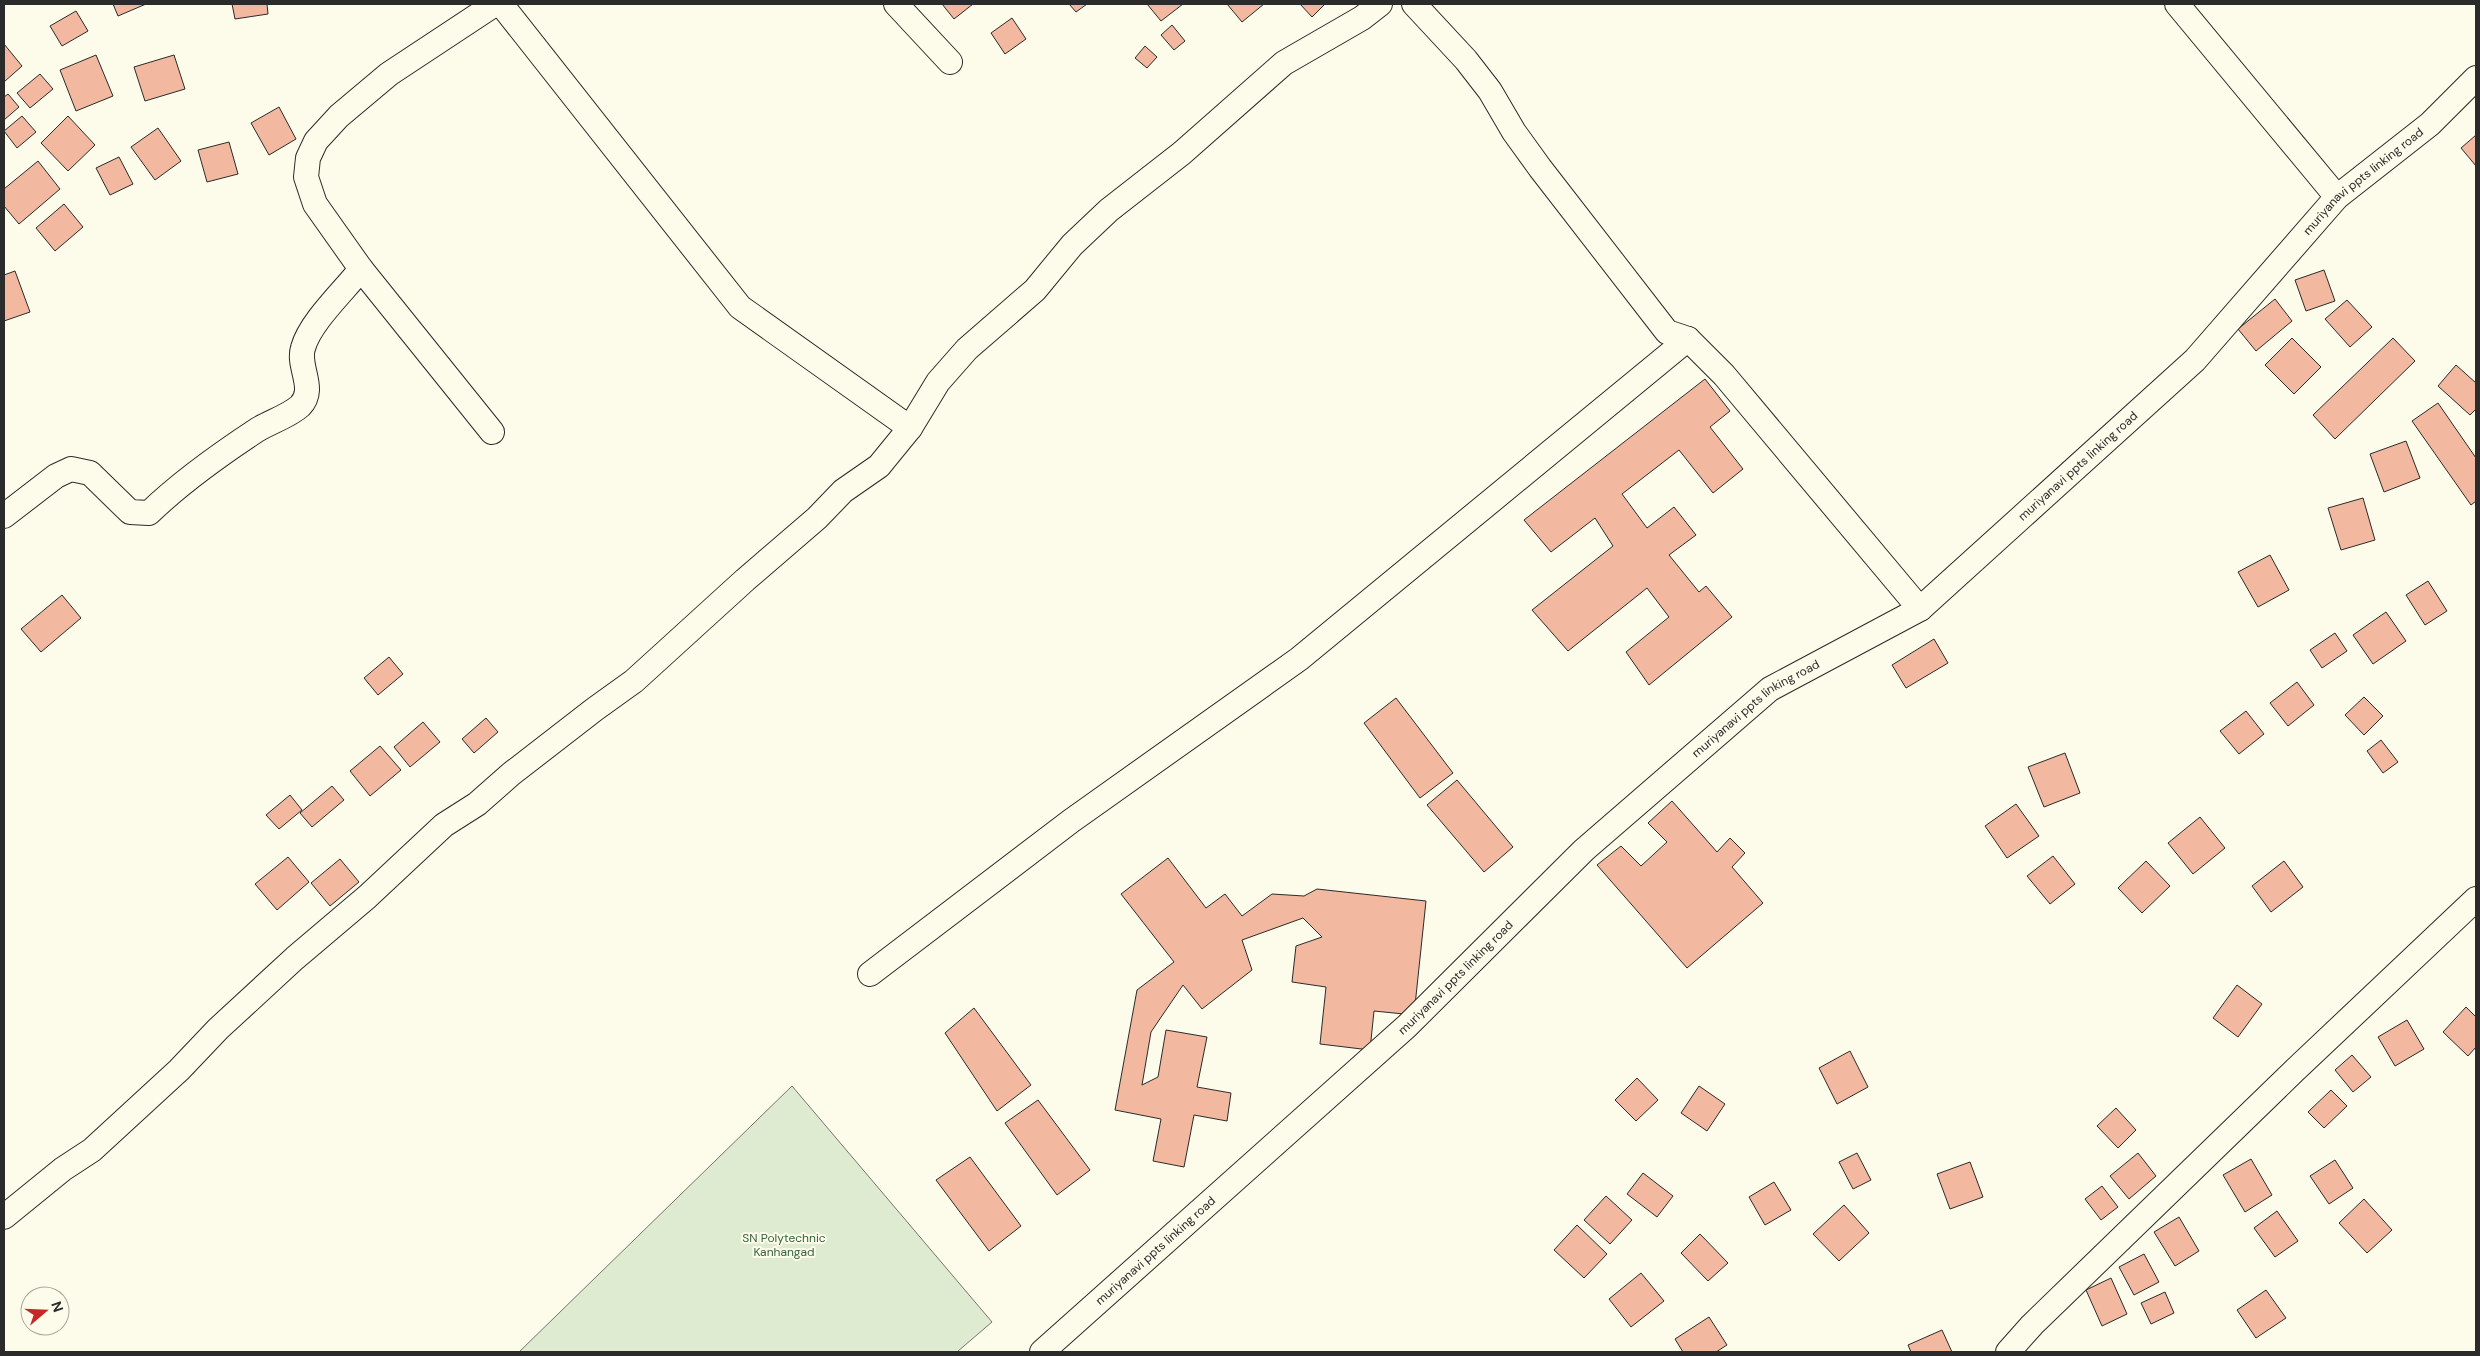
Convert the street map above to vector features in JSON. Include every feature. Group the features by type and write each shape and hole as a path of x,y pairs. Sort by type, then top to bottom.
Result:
{"street":[{"path":"492,432 361,269 315,204 306,177 308,158 316,141 339,116 389,74 495,4"},
{"path":"501,4 740,307 910,428"},
{"path":"896,4 950,62"},
{"path":"4,1217 63,1169 92,1150 179,1070 218,1030 295,958 367,897 444,825 477,804 511,774 662,658 745,580 817,518 843,491 879,466 910,428 938,382 967,349 1035,290 1072,245 1109,210 1182,153 1284,63 1362,18 1380,4"},
{"path":"1414,4 1466,60 1490,91 1524,147 1667,332 1688,339 1724,375 1920,609"},
{"path":"2177,4 2337,197"},
{"name":"muriyanavi ppts linking road","path":"1042,1352 1407,1026 1584,850 1770,689 1920,609 2195,360 2337,197 2430,124 2476,79"},
{"path":"4,516 56,476 71,469 90,473 130,512 149,513 172,491 210,463 258,429 300,405 308,389 300,357 304,344 317,324 361,269"},
{"path":"870,974 1071,821 1299,659 1688,339"},
{"path":"2008,1352 2032,1324 2476,899"}],"green space":[{"name":"SN Polytechnic Kanhangad","path":"792,1086 992,1322 957,1352 519,1352"}],"building":[{"path":"113,4 146,4 118,16"},
{"path":"232,4 267,4 268,14 235,19"},
{"path":"942,4 973,4 954,19"},
{"path":"1069,4 1087,4 1076,12"},
{"path":"1147,4 1183,4 1161,21"},
{"path":"1227,4 1264,4 1242,22"},
{"path":"1300,4 1325,4 1312,17"},
{"path":"76,11 88,31 62,46 50,26"},
{"path":"1012,18 1026,39 1005,54 991,33"},
{"path":"1172,25 1185,41 1174,50 1161,35"},
{"path":"4,44 22,66 4,82"},
{"path":"1145,46 1157,57 1147,68 1135,58"},
{"path":"96,55 113,96 76,111 60,70"},
{"path":"174,55 185,89 145,101 134,67"},
{"path":"40,74 53,89 30,108 17,93"},
{"path":"8,94 19,107 4,120 4,97"},
{"path":"279,107 296,139 269,155 251,123"},
{"path":"22,116 36,132 17,148 4,131"},
{"path":"68,116 95,145 68,171 41,143"},
{"path":"158,128 181,161 155,180 131,147"},
{"path":"2476,135 2476,166 2461,148"},
{"path":"229,142 238,174 207,182 198,150"},
{"path":"119,157 133,184 110,195 96,168"},
{"path":"38,161 60,189 19,224 4,206 4,189"},
{"path":"64,204 83,227 55,251 36,228"},
{"path":"2324,270 2335,301 2306,311 2295,280"},
{"path":"15,271 30,312 4,321 4,275"},
{"path":"2275,299 2292,321 2256,351 2238,329"},
{"path":"2347,300 2372,327 2350,347 2325,319"},
{"path":"2292,338 2321,367 2294,394 2265,365"},
{"path":"2393,338 2415,361 2335,439 2313,415"},
{"path":"2456,365 2476,383 2476,409 2470,415 2438,386"},
{"path":"1705,379 1730,411 1710,427 1743,469 1713,493 1679,450 1622,494 1647,528 1674,507 1696,535 1669,555 1699,592 1706,586 1732,617 1649,685 1626,652 1669,617 1647,588 1568,651 1532,610 1613,546 1595,518 1551,552 1524,520"},
{"path":"2438,403 2476,458 2476,501 2471,505 2412,421"},
{"path":"2406,441 2420,478 2384,492 2370,454"},
{"path":"2363,498 2375,540 2341,550 2328,508"},
{"path":"2270,555 2289,590 2258,607 2238,572"},
{"path":"2428,581 2447,611 2425,625 2406,595"},
{"path":"62,595 81,618 41,652 21,629"},
{"path":"2386,612 2406,641 2373,664 2353,635"},
{"path":"2335,633 2347,651 2322,668 2310,650"},
{"path":"1934,639 1948,663 1906,688 1892,665"},
{"path":"389,657 403,674 378,695 364,678"},
{"path":"2297,682 2314,705 2288,726 2270,703"},
{"path":"2364,697 2383,716 2364,735 2345,715"},
{"path":"1396,698 1453,773 1420,798 1364,723"},
{"path":"2246,711 2264,734 2239,754 2220,731"},
{"path":"486,718 498,732 474,753 462,739"},
{"path":"423,722 440,742 410,767 394,747"},
{"path":"2381,740 2398,762 2383,773 2367,751"},
{"path":"380,746 401,770 370,796 350,771"},
{"path":"2065,753 2080,793 2044,807 2028,767"},
{"path":"1457,780 1513,847 1484,872 1427,805"},
{"path":"332,786 344,800 312,827 300,813"},
{"path":"290,795 302,810 279,829 266,815"},
{"path":"1672,801 1717,852 1730,838 1745,853 1732,867 1763,903 1687,968 1597,865 1621,846 1641,866 1667,842 1648,823"},
{"path":"2016,804 2039,836 2007,858 1985,826"},
{"path":"2200,817 2225,848 2193,874 2168,843"},
{"path":"2053,856 2075,884 2050,904 2027,876"},
{"path":"288,857 309,882 277,910 255,884"},
{"path":"1168,858 1206,908 1225,894 1242,916 1272,894 1304,896 1317,889 1426,901 1414,1015 1374,1011 1370,1050 1320,1044 1326,987 1292,982 1296,946 1322,937 1303,918 1242,940 1252,970 1202,1009 1183,985 1151,1032 1142,1085 1158,1077 1166,1030 1207,1037 1197,1087 1231,1093 1227,1121 1194,1115 1184,1167 1153,1161 1161,1119 1115,1110 1137,990 1174,962 1121,894"},
{"path":"340,859 359,882 330,906 311,883"},
{"path":"2146,861 2170,886 2142,913 2118,888"},
{"path":"2284,861 2303,887 2271,912 2252,886"},
{"path":"2237,985 2262,1004 2238,1037 2213,1018"},
{"path":"2466,1007 2476,1017 2476,1047 2468,1056 2443,1032"},
{"path":"974,1008 1031,1085 997,1111 945,1033"},
{"path":"2407,1020 2424,1049 2395,1066 2378,1037"},
{"path":"1850,1051 1868,1087 1837,1104 1819,1068"},
{"path":"2352,1055 2371,1077 2353,1092 2335,1070"},
{"path":"1637,1078 1658,1100 1636,1121 1615,1100"},
{"path":"1699,1086 1725,1104 1707,1131 1681,1113"},
{"path":"2331,1090 2347,1106 2324,1128 2308,1112"},
{"path":"1038,1100 1090,1170 1057,1195 1005,1123"},
{"path":"2116,1108 2136,1130 2118,1148 2097,1126"},
{"path":"1857,1153 1871,1180 1853,1189 1839,1162"},
{"path":"2138,1153 2156,1176 2129,1199 2110,1176"},
{"path":"970,1157 1021,1226 989,1251 936,1180"},
{"path":"2251,1159 2272,1195 2245,1212 2223,1175"},
{"path":"2335,1160 2353,1188 2329,1204 2310,1176"},
{"path":"1970,1162 1983,1197 1950,1209 1937,1174"},
{"path":"1643,1173 1673,1196 1657,1217 1627,1194"},
{"path":"1774,1182 1791,1210 1765,1225 1749,1197"},
{"path":"2102,1186 2118,1207 2101,1220 2085,1199"},
{"path":"1606,1196 1632,1220 1610,1244 1584,1220"},
{"path":"2364,1199 2392,1230 2367,1253 2339,1223"},
{"path":"1844,1205 1869,1233 1839,1261 1813,1234"},
{"path":"2277,1211 2298,1241 2275,1257 2254,1228"},
{"path":"2179,1217 2199,1251 2175,1266 2154,1232"},
{"path":"1577,1225 1607,1254 1584,1278 1554,1250"},
{"path":"1700,1234 1728,1263 1708,1281 1681,1253"},
{"path":"2144,1254 2159,1282 2134,1295 2119,1267"},
{"path":"1641,1273 1664,1301 1631,1327 1609,1299"},
{"path":"2111,1278 2127,1314 2102,1326 2086,1290"},
{"path":"2266,1290 2286,1318 2256,1338 2237,1310"},
{"path":"2165,1292 2174,1313 2151,1324 2141,1303"},
{"path":"1709,1317 1727,1345 1716,1352 1683,1352 1675,1339"},
{"path":"1942,1330 1952,1352 1911,1352 1908,1345"}]}
